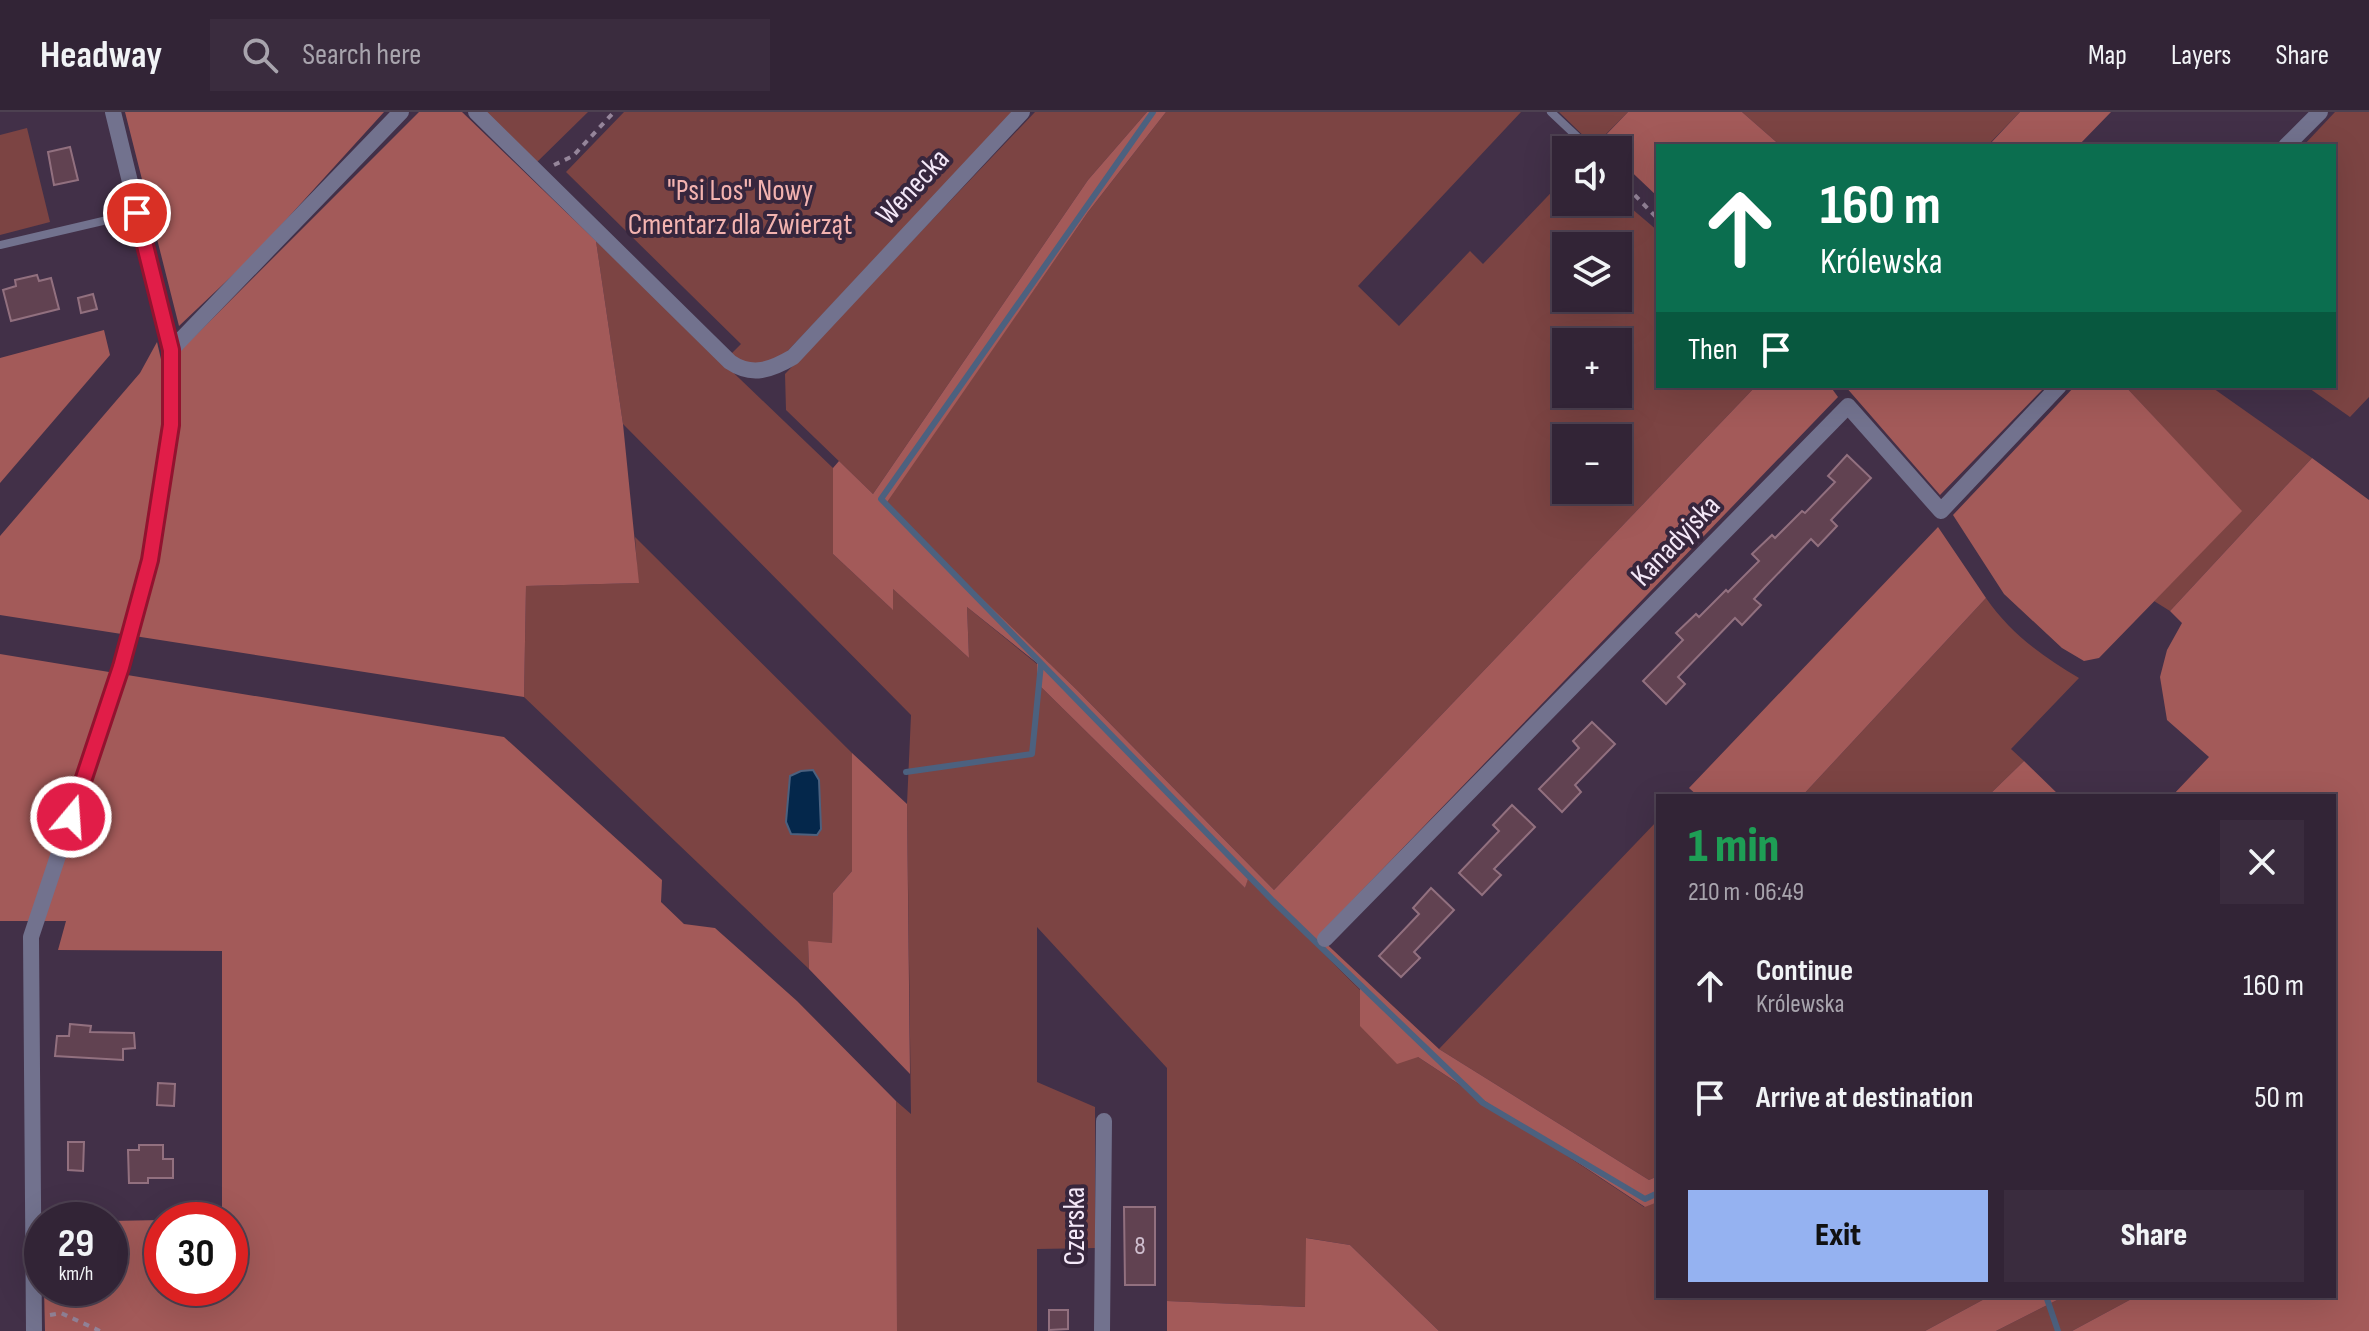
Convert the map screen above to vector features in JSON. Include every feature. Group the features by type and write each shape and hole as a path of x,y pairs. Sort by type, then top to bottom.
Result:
{"street":[{"path":"34,1324 31,937 121,667 150,560 171,425 171,350 113,112"},
{"path":"171,350 401,112"},
{"path":"476,112 541,176"},
{"name":"Wenecka","path":"541,176 730,362 747,371 765,371 793,357 1022,112"},
{"path":"2288,144 2320,112"},
{"name":"Kanadyjska","path":"1325,939 1848,406 1941,511 2057,388"},
{"name":"Czerska","path":"1102,1331 1104,1121"}],"lane":[{"path":"1551,112 1576,136"},
{"path":"0,245 137,213"}],"path":[{"path":"541,176 557,162 573,156 614,112"},
{"path":"1632,192 1656,217"},
{"path":"34,1324 61,1313 100,1331"}],"green space":[{"path":"480,112 588,112 535,164"},
{"name":"\"Psi Los\" Nowy Cmentarz dla Zwierząt","path":"624,112 1014,112 781,358 749,367 729,356 741,344 566,172"},
{"path":"1035,112 1147,112 1088,180 873,494 786,410 785,374"},
{"path":"1166,112 1521,112 1358,286 1399,326 1470,251 1483,264 1552,192 1552,216 1632,216 1632,209 1656,229 1656,388 1754,388 1274,890 1077,690 884,505 1088,212"},
{"path":"1559,112 1628,112 1604,136 1584,136"},
{"path":"1742,112 2020,112 1989,144 1779,144"},
{"path":"2335,112 2369,112 2369,397 2350,417 2309,388 2336,388 2336,144 2305,144"},
{"path":"27,128 50,222 0,235 0,135"},
{"path":"596,241 833,468 833,554 892,609 892,588 969,658 967,607 1037,664 1037,683 1245,888 1248,878 1360,990 1418,1057 1644,1207 1656,1203 1656,1298 1986,1298 1925,1331 1439,1331 1350,1245 1307,1238 1306,1307 1167,1301 1167,1068 1037,927 1037,1082 1095,1107 1095,1248 1037,1249 1037,1331 897,1331 896,1101 911,1114 907,804 911,715 623,424"},
{"path":"2127,388 2213,388 2312,458 2170,611 2154,601 2241,511"},
{"path":"635,537 852,753 852,871 833,893 832,943 808,942 809,969 524,697 526,586 638,583"},
{"path":"1986,598 2006,623 2028,643 2079,678 2011,749 2024,761 1990,794 1804,794"},
{"path":"1656,822 1656,1177 1649,1180 1439,1049"},
{"path":"2061,1298 2133,1298 2072,1331 1996,1331"}],"shaded area":[{"path":"125,112 384,112 255,254 179,326"},
{"path":"419,112 462,112 596,241 623,424 639,583 526,586 524,697 0,615 0,536 140,373 157,342 163,368"},
{"path":"1147,112 1166,112 1088,212 885,505 1077,690 1274,890 1754,388 1831,388 1838,397 1318,936 1439,1049 1649,1180 1656,1177 1656,1203 1645,1207 1418,1057 1397,1064 1360,1026 1360,989 1248,879 1245,888 1037,683 1037,663 967,607 969,658 893,589 893,610 833,554 833,468 839,461 873,494 1088,180"},
{"path":"1628,112 1742,112 1779,144 1656,144 1656,195 1632,172 1632,136 1605,136"},
{"path":"2020,112 2111,112 2080,144 1990,144"},
{"path":"104,330 110,355 0,483 0,358"},
{"path":"1847,388 2042,388 2043,389 1940,495"},
{"path":"2073,388 2127,388 2242,511 2099,658 2084,661 2062,648 2004,594 1953,515"},
{"path":"2312,458 2369,500 2369,1331 2072,1331 2133,1298 2336,1298 2336,794 2174,794 2209,757 2167,720 2160,677 2167,650 2182,623 2170,611"},
{"path":"1938,527 1986,598 1804,794 1696,794 1689,788"},
{"path":"0,654 504,737 662,880 661,902 684,924 715,928 797,1001 896,1101 897,1331 45,1331 44,1306 128,1306 128,1221 144,1220 144,1306 248,1306 248,1202 222,1202 222,951 58,950 66,921 0,921"},
{"path":"852,753 907,804 910,1074 809,969 808,941 832,943 833,893 852,871"},
{"path":"2024,761 2058,794 1990,794"},
{"path":"1306,1238 1350,1245 1439,1331 1167,1331 1167,1301 1305,1307"},
{"path":"1986,1298 2061,1298 1996,1331 1925,1331"}],"water":[{"path":"813,770 819,780 821,829 817,835 791,834 786,822 790,776"}],"building":[{"path":"70,147 78,180 54,185 48,152"},
{"path":"37,275 39,281 51,278 59,309 11,321 3,290 16,286 15,280"},
{"path":"93,294 97,309 81,313 78,298"},
{"path":"1847,455 1871,478 1831,520 1837,526 1818,546 1811,539 1754,599 1761,605 1742,625 1735,618 1678,677 1685,684 1666,704 1643,681 1683,640 1676,633 1696,614 1699,617 1726,590 1728,592 1759,561 1752,554 1772,535 1775,538 1802,511 1805,513 1835,482 1828,476"},
{"path":"1592,722 1615,744 1575,785 1581,792 1562,812 1539,789 1579,748 1573,741"},
{"path":"1512,805 1535,827 1494,869 1501,875 1482,895 1459,873 1499,831 1493,825"},
{"path":"1431,888 1454,910 1414,952 1420,958 1401,977 1379,956 1419,914 1413,908"},
{"path":"70,1024 91,1026 90,1032 134,1033 135,1048 123,1049 123,1060 55,1056 57,1036 69,1036"},
{"path":"158,1083 175,1084 174,1106 157,1105"},
{"path":"68,1142 84,1142 83,1171 68,1170"},
{"path":"139,1145 163,1145 163,1159 173,1159 173,1178 148,1178 148,1183 129,1183 128,1150 139,1150"},
{"path":"1124,1207 1155,1207 1155,1285 1125,1285"},
{"path":"1049,1310 1068,1310 1068,1329 1049,1330"}],"waterway":[{"path":"1153,112 881,499 1273,901 1483,1103 1645,1199 1656,1194"},
{"path":"906,772 1032,754 1041,664"},
{"path":"2047,1298 2058,1331"}],"route":[{"path":"71,817 121,667 150,560 171,425 171,350 137,213"}]}
